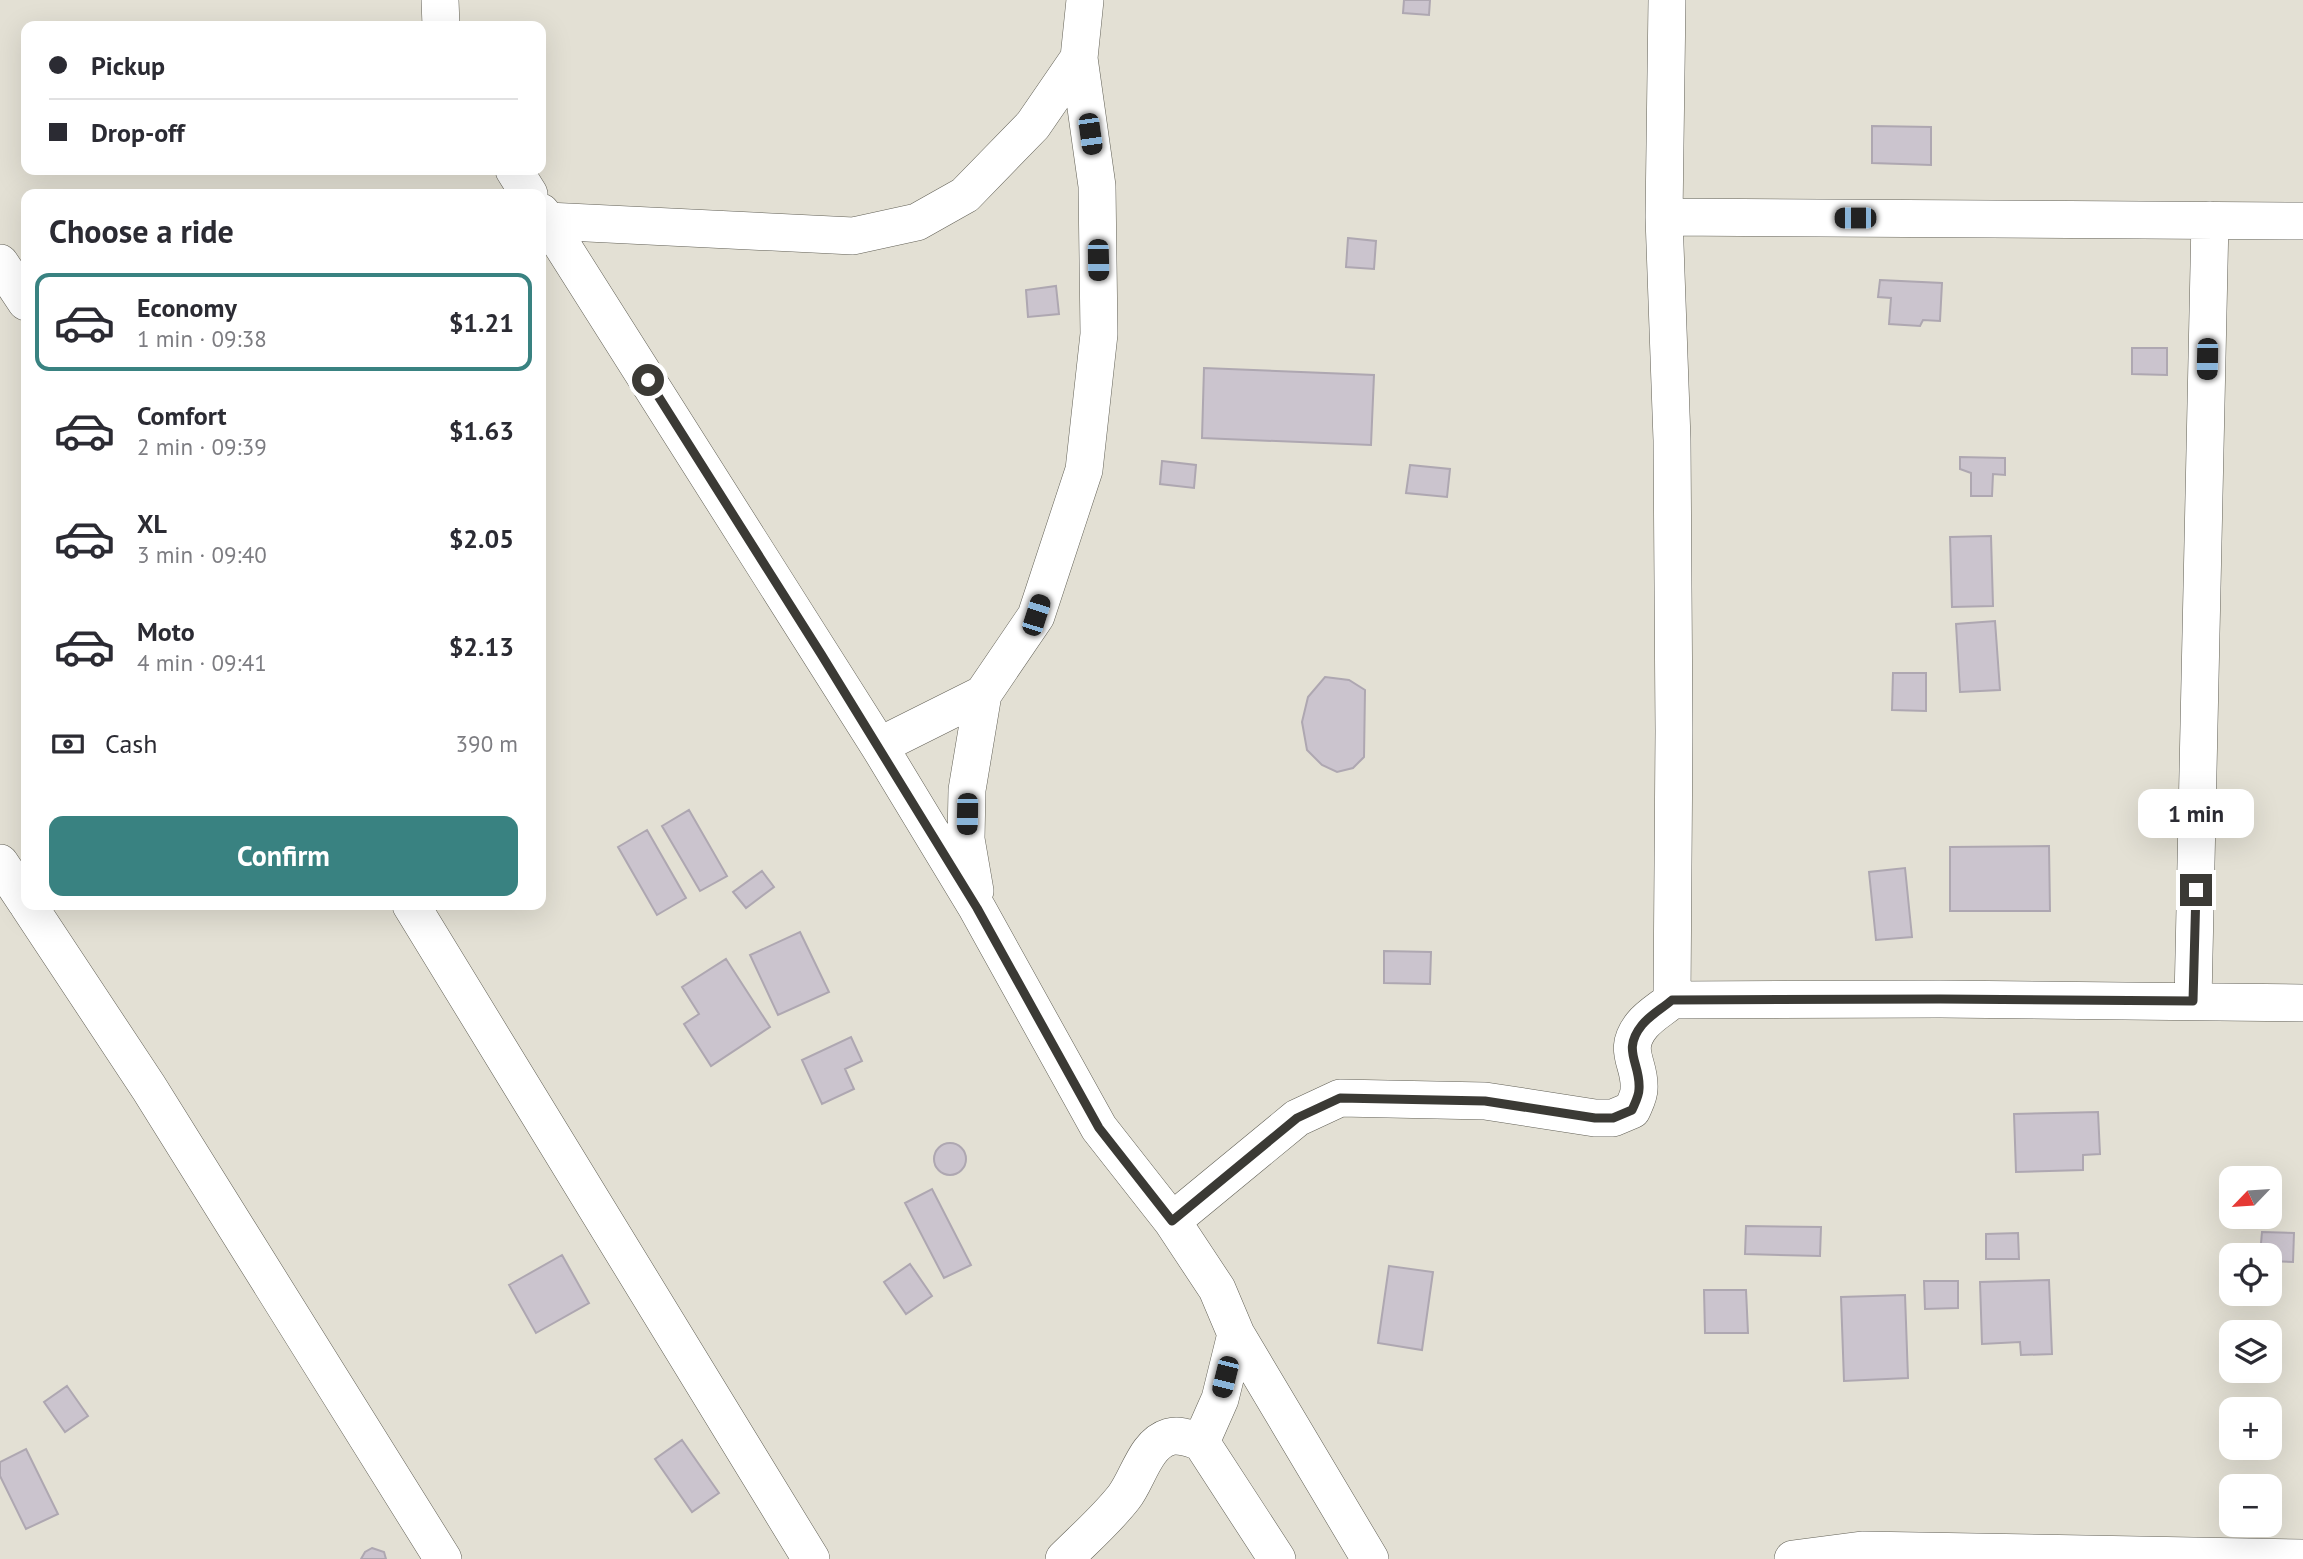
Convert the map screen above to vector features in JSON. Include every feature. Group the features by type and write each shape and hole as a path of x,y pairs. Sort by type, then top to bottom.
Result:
{"street":[{"path":"440,0 441,21"},
{"path":"977,908 966,839 967,790 983,694 1036,615 1084,470 1100,334 1097,186 1079,58 1085,0"},
{"path":"1667,0 1664,217 1672,468 1672,1000"},
{"path":"546,210 853,236 917,222 965,195 1033,125 1079,58"},
{"path":"1664,217 2303,221"},
{"path":"546,220 879,747 977,908 1099,1128 1172,1221 1217,1289 1236,1334 1370,1559"},
{"path":"2193,1001 2210,220"},
{"path":"0,264 21,295"},
{"path":"879,747 983,694"},
{"path":"0,863 21,895"},
{"path":"31,910 149,1088 443,1559"},
{"path":"414,910 811,1559"},
{"path":"1172,1221 1297,1118 1340,1098 1485,1101 1595,1118 1613,1118 1632,1110 1639,1092 1639,1073 1632,1059 1632,1046 1642,1025 1672,1000 1940,999 2303,1003"},
{"path":"1201,1442 1220,1399 1236,1334"},
{"path":"1064,1559 1125,1496 1148,1455 1157,1445 1168,1437 1181,1436 1201,1442 1277,1559"},
{"path":"1793,1559 1861,1550 2303,1558"}],"building":[{"path":"1404,0 1430,0 1429,15 1403,13"},
{"path":"1872,126 1931,127 1931,165 1872,163"},
{"path":"1348,238 1376,241 1374,269 1346,267"},
{"path":"1880,280 1942,283 1940,321 1923,320 1920,326 1889,324 1891,298 1878,297"},
{"path":"1056,286 1059,314 1028,317 1026,290"},
{"path":"2132,348 2167,348 2167,375 2132,374"},
{"path":"1204,368 1374,375 1371,445 1202,438"},
{"path":"1960,457 2005,458 2005,475 1993,474 1992,496 1971,496 1971,473 1960,469"},
{"path":"1162,461 1196,465 1194,488 1160,484"},
{"path":"1410,465 1450,469 1447,497 1406,493"},
{"path":"1991,536 1993,606 1952,607 1950,537"},
{"path":"1995,621 2000,690 1960,692 1956,624"},
{"path":"1893,673 1926,673 1926,711 1892,710"},
{"path":"1325,677 1349,680 1365,690 1364,757 1353,768 1337,772 1322,765 1307,750 1302,722 1308,697"},
{"path":"689,810 727,876 700,891 662,826"},
{"path":"647,830 686,898 657,915 618,847"},
{"path":"2049,846 2050,911 1950,911 1950,847"},
{"path":"1905,868 1912,937 1876,940 1869,872"},
{"path":"762,871 774,887 746,908 733,892"},
{"path":"800,932 829,992 778,1015 750,955"},
{"path":"1384,951 1431,952 1430,984 1384,983"},
{"path":"726,959 770,1027 711,1066 684,1024 699,1014 682,987"},
{"path":"851,1037 862,1061 845,1069 854,1089 822,1104 802,1060"},
{"path":"2098,1112 2100,1154 2083,1155 2083,1170 2016,1172 2014,1114"},
{"path":"950,1143 961,1148 966,1159 961,1170 950,1175 939,1170 934,1159 939,1148"},
{"path":"932,1189 971,1265 944,1278 905,1203"},
{"path":"1746,1226 1821,1227 1820,1256 1745,1254"},
{"path":"2262,1232 2294,1233 2293,1262 2282,1262 2282,1243 2261,1243"},
{"path":"2018,1233 2019,1259 1986,1259 1986,1234"},
{"path":"562,1255 589,1303 536,1333 509,1285"},
{"path":"910,1264 932,1296 906,1314 884,1282"},
{"path":"1389,1266 1433,1272 1422,1350 1378,1343"},
{"path":"2049,1280 2052,1354 2021,1355 2020,1342 1982,1344 1980,1282"},
{"path":"1924,1281 1958,1281 1958,1308 1925,1309"},
{"path":"1704,1290 1746,1290 1748,1333 1705,1333"},
{"path":"1905,1295 1908,1378 1844,1381 1841,1297"},
{"path":"67,1386 88,1416 65,1432 44,1402"},
{"path":"682,1440 719,1493 692,1512 655,1459"},
{"path":"26,1449 58,1514 26,1529 0,1476 0,1462"},
{"path":"372,1548 384,1552 386,1559 361,1559 365,1552"}],"route":[{"path":"648,380 977,908 1099,1128 1172,1221 1297,1118 1340,1098 1485,1101 1595,1118 1613,1118 1632,1110 1639,1092 1639,1073 1632,1059 1632,1046 1642,1025 1672,1000 2193,1001 2196,890"}]}
